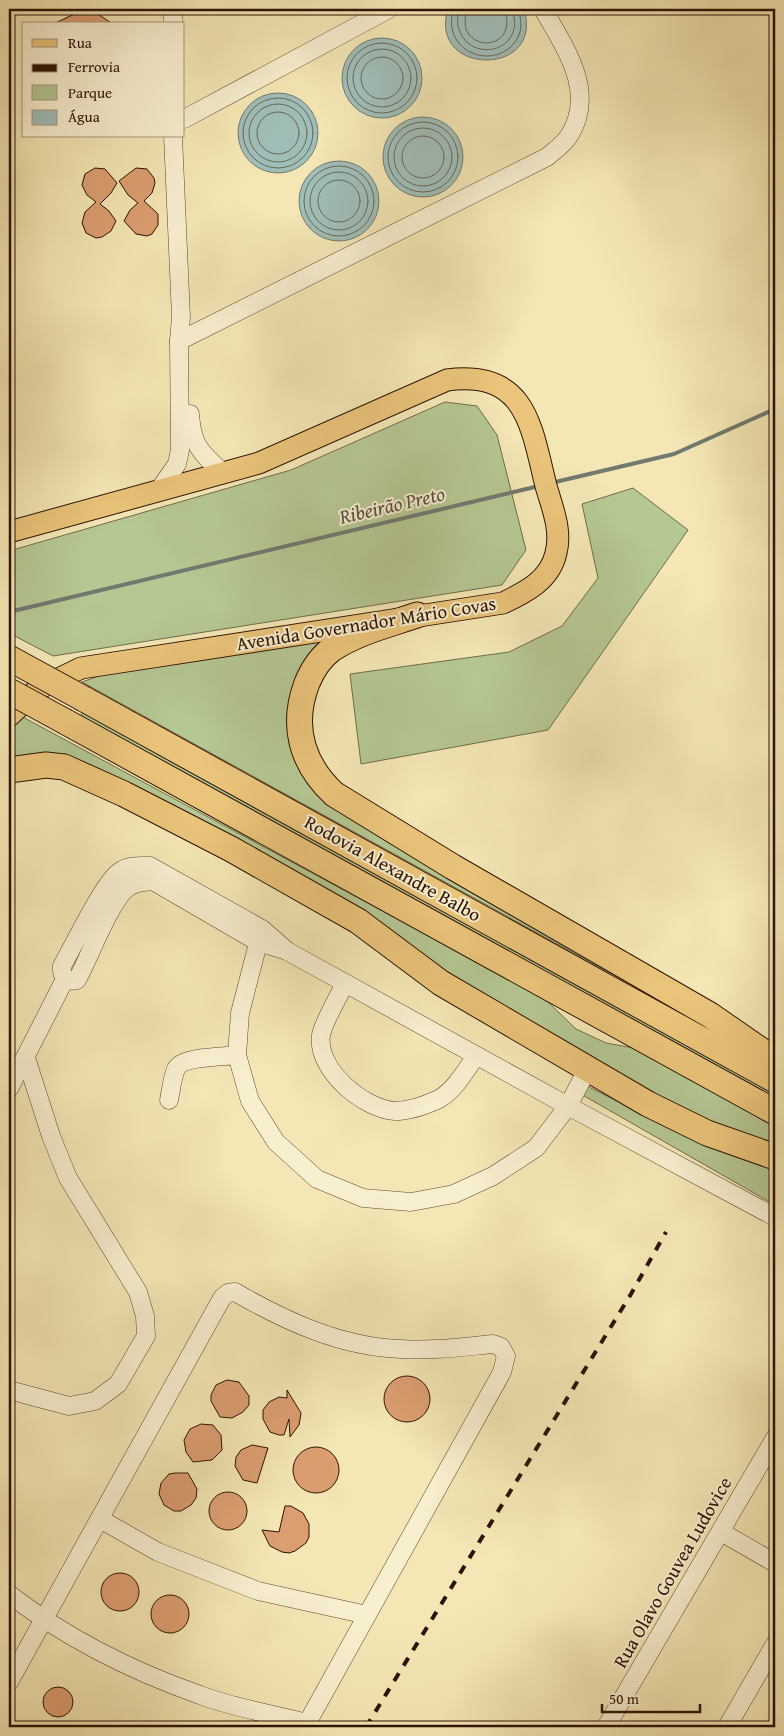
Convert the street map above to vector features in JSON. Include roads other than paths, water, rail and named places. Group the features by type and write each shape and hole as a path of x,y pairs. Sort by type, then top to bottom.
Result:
{"highway":[{"path":"417,615 355,635 330,651 311,674 300,701 299,730 307,759 323,784 334,794 453,867 710,1016 775,1060"},
{"name":"Rodovia Alexandre Balbo","path":"9,658 775,1080"},
{"name":"Rodovia Alexandre Balbo","path":"9,691 775,1112"},
{"path":"9,770 46,765 64,767 124,794 231,849 358,921 441,983 588,1070 686,1124 775,1157"}],"main road":[{"name":"Avenida Governador Mário Covas","path":"9,532 258,462 447,380 469,377 491,382 510,393 524,410 533,430 558,534 556,554 548,572 530,590 503,603 81,668 38,689 9,716"}],"street":[{"path":"185,118 389,9"},
{"path":"184,339 547,157 568,138 579,118 581,94 572,59 543,9"},
{"path":"172,138 181,317 191,433 196,446 223,472"},
{"path":"159,490 177,464 180,450 184,339"},
{"path":"9,1089 65,979 61,972 62,966 109,883 120,872 134,866 150,866 287,951 775,1218"},
{"path":"260,935 240,1013 237,1056 250,1102 276,1142 317,1179 363,1198 411,1202 454,1194 493,1176 536,1148 568,1106 588,1070"},
{"path":"345,983 321,1035 322,1046 335,1077 365,1100 379,1108 394,1111 410,1110 441,1098 452,1088 476,1056"},
{"path":"169,1100 176,1069 180,1064 189,1060 237,1056"},
{"path":"9,1390 69,1406 95,1401 118,1384 146,1336 145,1316 138,1292 68,1178 51,1136 26,1058"},
{"path":"9,1594 44,1621 108,1657 201,1696 306,1725 502,1372 506,1356 501,1347 493,1344 438,1350 399,1349 345,1340 296,1324 235,1292 228,1293 222,1298 44,1621 9,1682"},
{"name":"Rua Olavo Gouvea Ludovice","path":"606,1727 775,1438"},
{"path":"100,1520 158,1552 258,1591 367,1615"},
{"path":"721,1532 775,1563"},
{"path":"727,1727 775,1644"}],"water":[{"path":"448,9 524,9 526,32 518,48 504,57 486,60 468,57 454,47 446,31"},
{"path":"382,38 397,41 410,50 419,63 422,78 419,93 410,106 397,115 382,118 367,115 354,106 345,93 342,78 345,63 354,50 367,41"},
{"path":"278,93 293,96 306,105 315,118 318,133 315,148 306,161 293,170 278,173 263,170 250,161 241,148 238,133 241,118 250,105 263,96"},
{"path":"423,117 438,120 451,129 460,142 463,157 460,172 451,185 438,194 423,197 408,194 395,185 386,172 383,157 386,142 395,129 408,120"},
{"path":"339,161 354,164 367,173 376,186 379,201 376,216 367,229 354,238 339,241 324,238 311,229 302,216 299,201 302,186 311,173 324,164"}],"waterway":[{"name":"Ribeirão Preto","path":"551,483 674,454 775,409"},
{"name":"Ribeirão Preto","path":"9,612 539,486"}],"railway":[{"path":"366,1727 631,1294 666,1232"}]}
